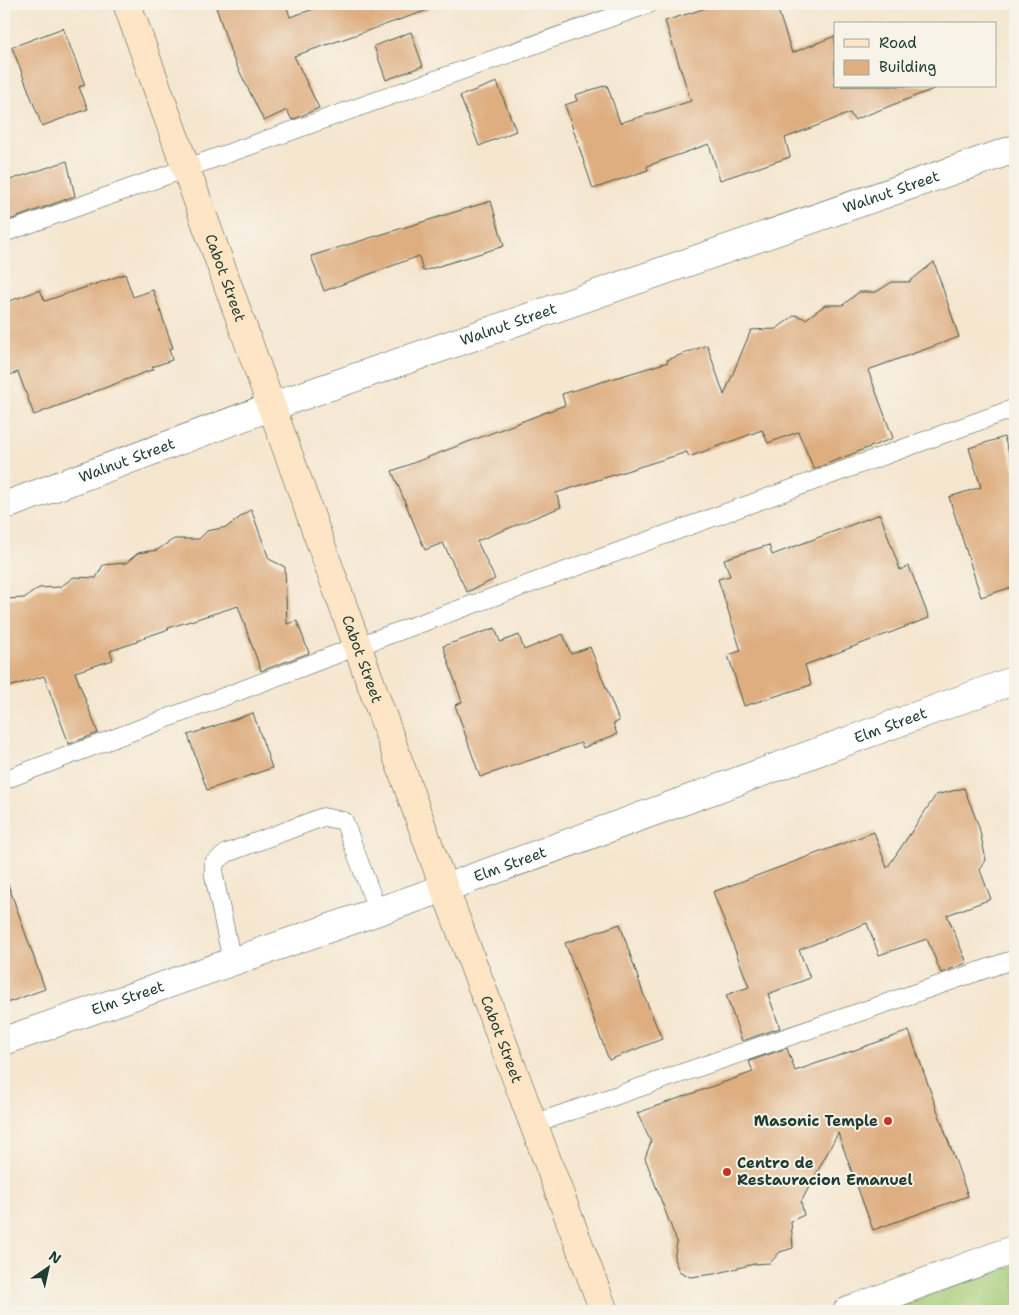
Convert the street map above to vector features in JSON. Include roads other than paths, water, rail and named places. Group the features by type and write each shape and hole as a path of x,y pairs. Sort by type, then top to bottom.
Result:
{"main road":[{"name":"Cabot Street","path":"127,4 445,888 604,1311"}],"street":[{"name":"Walnut Street","path":"4,506 273,406 1015,149"},
{"name":"Elm Street","path":"4,1041 378,912 1015,680"},
{"path":"847,1311 1015,1249"}],"lane":[{"path":"4,234 649,4"},
{"path":"4,780 358,646 1015,408"},
{"path":"232,962 214,876 214,863 227,852 323,817 344,820 378,912"},
{"path":"533,1124 1015,959"}],"place":[{"name":"Masonic Temple","path":"888,1121"},
{"name":"Centro de Restauracion Emanuel","path":"727,1172"}]}
